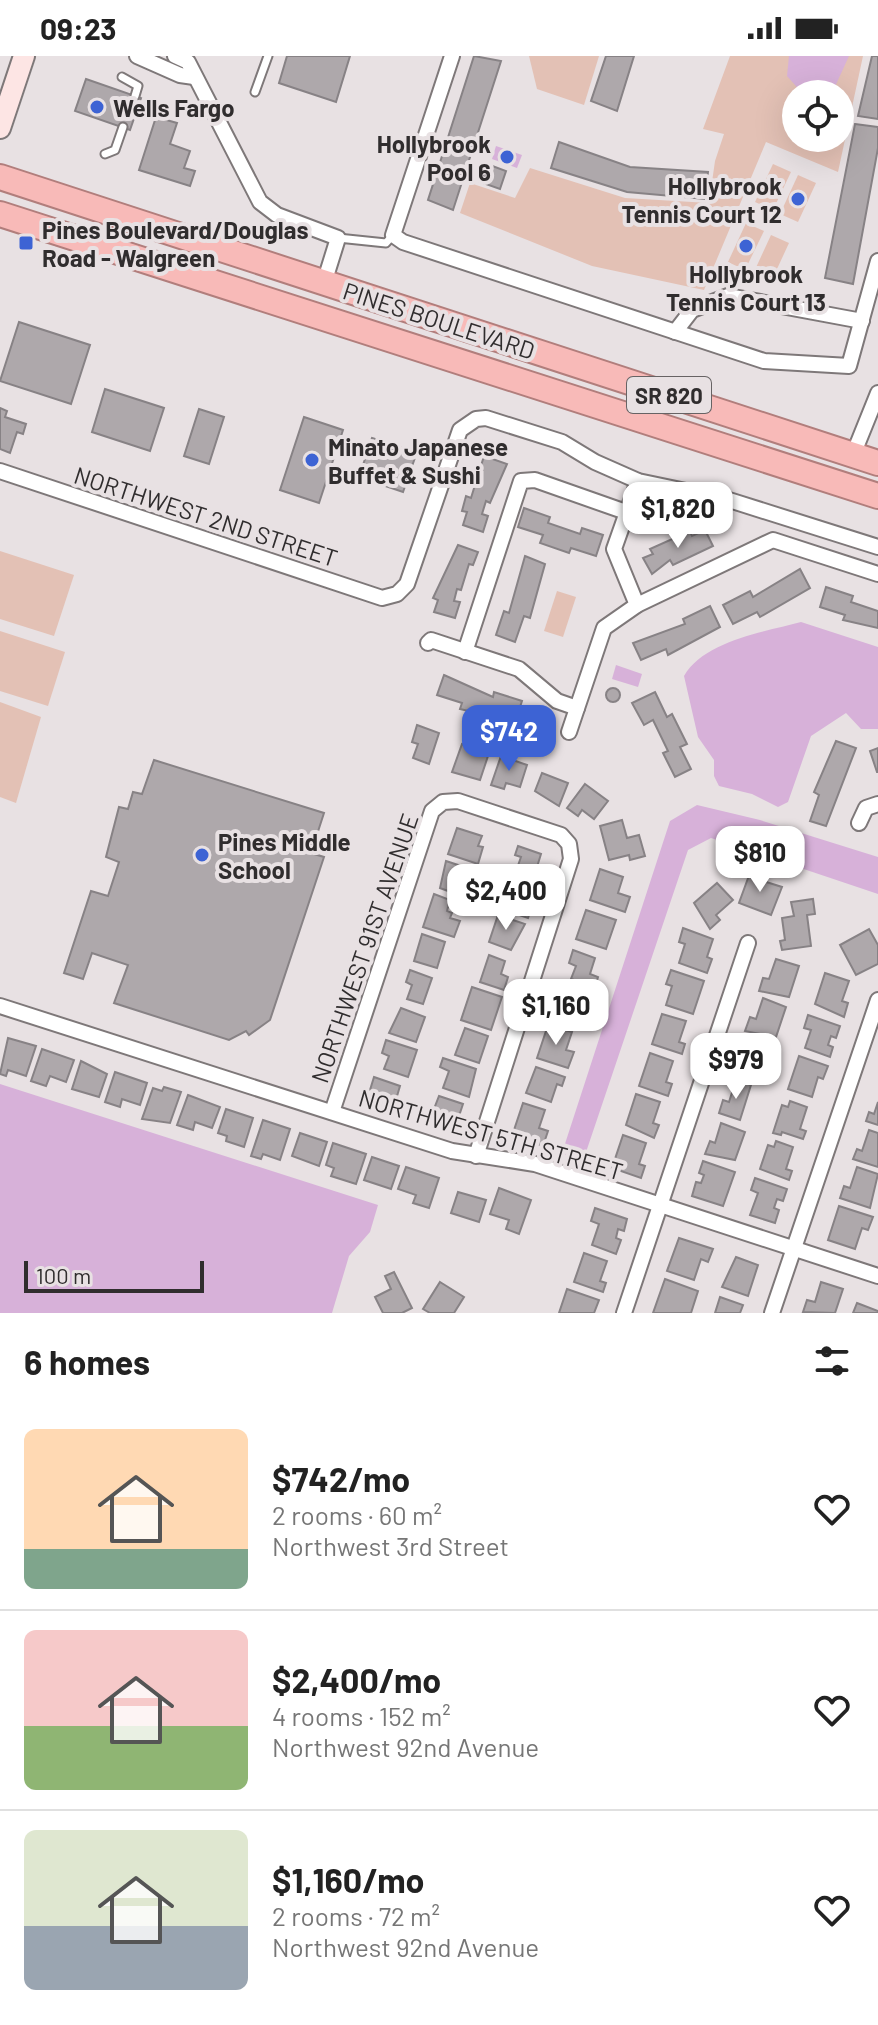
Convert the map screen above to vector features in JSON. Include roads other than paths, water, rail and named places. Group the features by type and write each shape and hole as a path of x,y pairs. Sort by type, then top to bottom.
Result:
{"highway":[{"name":"PINES BOULEVARD","path":"0,177 878,463"},
{"name":"PINES BOULEVARD","path":"0,214 878,496"},
{"path":"398,341 415,331 437,332 575,379 596,383 612,377"},
{"path":"774,462 839,468 847,464 853,455"}],"main road":[{"path":"0,128 24,56"}],"street":[{"path":"137,56 180,75 194,77"},
{"path":"175,56 188,62 260,202 277,215 338,238 324,283"},
{"path":"452,56 393,235 403,242 764,361 849,366 878,261"},
{"path":"675,332 692,310 728,296 862,321"},
{"path":"853,455 878,393"},
{"name":"NORTHWEST 2ND STREET","path":"0,471 382,598 397,594 407,584 460,430 469,423 486,418 538,434 638,481"},
{"path":"465,652 521,481 535,480 626,512"},
{"path":"637,605 614,549 638,481 729,500 878,547"},
{"path":"569,732 604,628 637,605 773,540 878,574"},
{"path":"428,643 431,640 519,669 557,701 577,708"},
{"name":"NORTHWEST 91ST AVENUE","path":"332,1112 432,811 443,802 458,801 561,835 569,844 571,859 476,1156"},
{"path":"859,823 866,808 878,804"},
{"path":"624,1313 748,943"},
{"path":"772,1313 878,1000"},
{"name":"NORTHWEST 5TH STREET","path":"0,1006 476,1156 535,1164 878,1276"}],"lane":[{"path":"255,92 268,56"},
{"path":"122,77 138,86 135,96"},
{"path":"105,154 115,150 123,127"},
{"path":"338,238 386,243 393,235"}],"place":[{"name":"Wells Fargo","path":"97,107"},
{"name":"Hollybrook Pool 6","path":"507,157"},
{"name":"Hollybrook Tennis Court 12","path":"798,199"},
{"name":"Pines Boulevard/Douglas Road - Walgreen","path":"26,243"},
{"name":"Hollybrook Tennis Court 13","path":"746,246"},
{"name":"Minato Japanese Buffet & Sushi","path":"312,460"},
{"name":"Pines Middle School","path":"202,855"}]}
